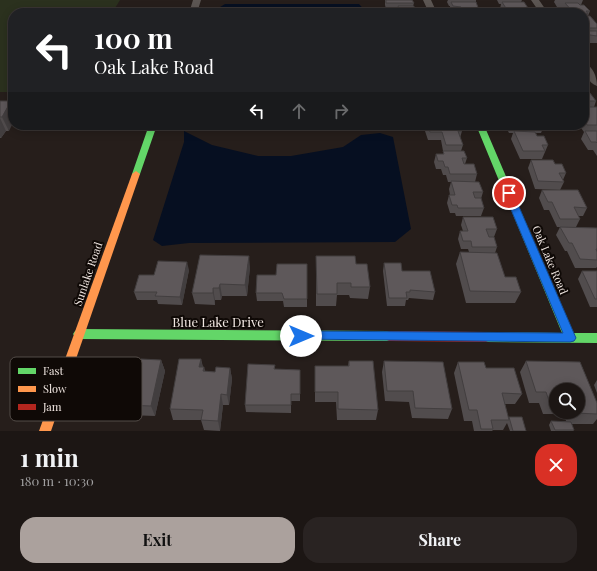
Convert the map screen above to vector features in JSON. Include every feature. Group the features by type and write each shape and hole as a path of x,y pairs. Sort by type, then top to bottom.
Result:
{"street":[{"path":"589,73 597,83"},
{"name":"Sunlake Road","path":"71,357 151,130"},
{"name":"Oak Lake Road","path":"482,130 570,338"},
{"name":"Blue Lake Drive","path":"79,334 597,338"},
{"name":"Sunlake Road","path":"45,431 49,421"}],"green space":[{"path":"0,0 120,0 115,8 8,8 8,92 0,92"}],"water":[{"path":"225,4 359,4 363,8 219,8"},
{"path":"184,131 212,145 258,156 291,156 343,147 361,135 380,133 393,137 411,229 395,242 189,243 162,246 153,240 184,142"}],"building":[{"path":"386,0 412,0 414,3 386,3"},
{"path":"451,2 476,2 478,8 461,8 453,6"},
{"path":"502,2 524,2 528,8 523,8 506,8"},
{"path":"565,3 578,3 587,8 570,8"},
{"path":"398,6 414,6 414,8 399,8"},
{"path":"589,16 597,24 597,28 589,28"},
{"path":"589,31 597,31 597,36 590,35"},
{"path":"589,93 590,93 596,101 589,101"},
{"path":"0,101 8,101 8,106 2,117 0,117"},
{"path":"589,107 597,107 597,125 589,125"},
{"path":"429,130 462,130 458,131 463,145 446,145 442,132 430,132"},
{"path":"514,131 535,132 537,136 544,136 548,145 542,145 545,151 523,151"},
{"path":"585,131 597,131 597,143 591,142"},
{"path":"443,151 464,151 467,158 462,158 464,164 474,164 477,174 450,174 448,167 445,167 443,161 438,161 436,154 444,154"},
{"path":"531,160 553,160 555,164 562,164 566,173 559,173 564,182 538,181"},
{"path":"451,181 479,182 483,192 473,192 475,198 481,198 484,208 458,208 457,205 452,205 449,195 455,195"},
{"path":"542,190 578,190 587,208 574,207 580,219 560,219 552,202 548,202"},
{"path":"463,217 493,217 497,229 486,229 489,237 494,237 497,247 472,247 471,241 463,241 460,231 468,231"},
{"path":"560,227 597,228 597,260 580,259 572,243 569,243"},
{"path":"460,252 497,253 505,277 516,277 521,292 470,291"},
{"path":"200,255 249,256 245,285 220,284 219,288 213,288 213,293 192,293"},
{"path":"316,256 355,256 356,264 367,264 370,287 351,287 351,283 337,283 337,294 317,294"},
{"path":"158,261 187,262 180,297 155,296 157,292 134,292 139,275 154,275"},
{"path":"384,263 401,263 402,271 430,271 435,292 410,290 410,292 406,292 407,298 389,298"},
{"path":"277,264 307,264 307,299 284,299 282,293 256,293 257,275 276,275"},
{"path":"582,271 597,271 597,299 595,299"},
{"path":"142,359 161,360 151,406 142,406"},
{"path":"179,359 201,359 199,367 204,367 203,371 215,372 216,367 230,368 227,395 221,394 218,421 201,420 203,410 170,409"},
{"path":"349,361 373,361 378,410 338,409 338,392 315,392 315,366 349,366"},
{"path":"384,361 443,362 452,409 415,408 413,391 387,391"},
{"path":"526,361 580,362 597,403 597,414 585,413 585,383 549,383 549,401 546,392 536,392"},
{"path":"458,362 484,362 486,368 514,368 522,394 502,393 509,420 491,420 493,429 481,429 477,410 469,410"},
{"path":"248,364 275,365 274,369 300,370 300,394 291,394 291,405 245,405"},
{"path":"509,417 522,417 526,431 513,431"},
{"path":"551,421 571,422 574,430 555,430"}],"traffic: fast":[{"path":"136,174 151,130"},
{"path":"482,130 570,338"},
{"path":"79,334 389,336"},
{"path":"486,337 597,338"}],"traffic: slow":[{"path":"71,357 136,174"},
{"path":"45,431 49,421"}],"traffic: jam":[{"path":"389,336 486,337"}],"route":[{"path":"301,336 570,338 509,193"}]}
